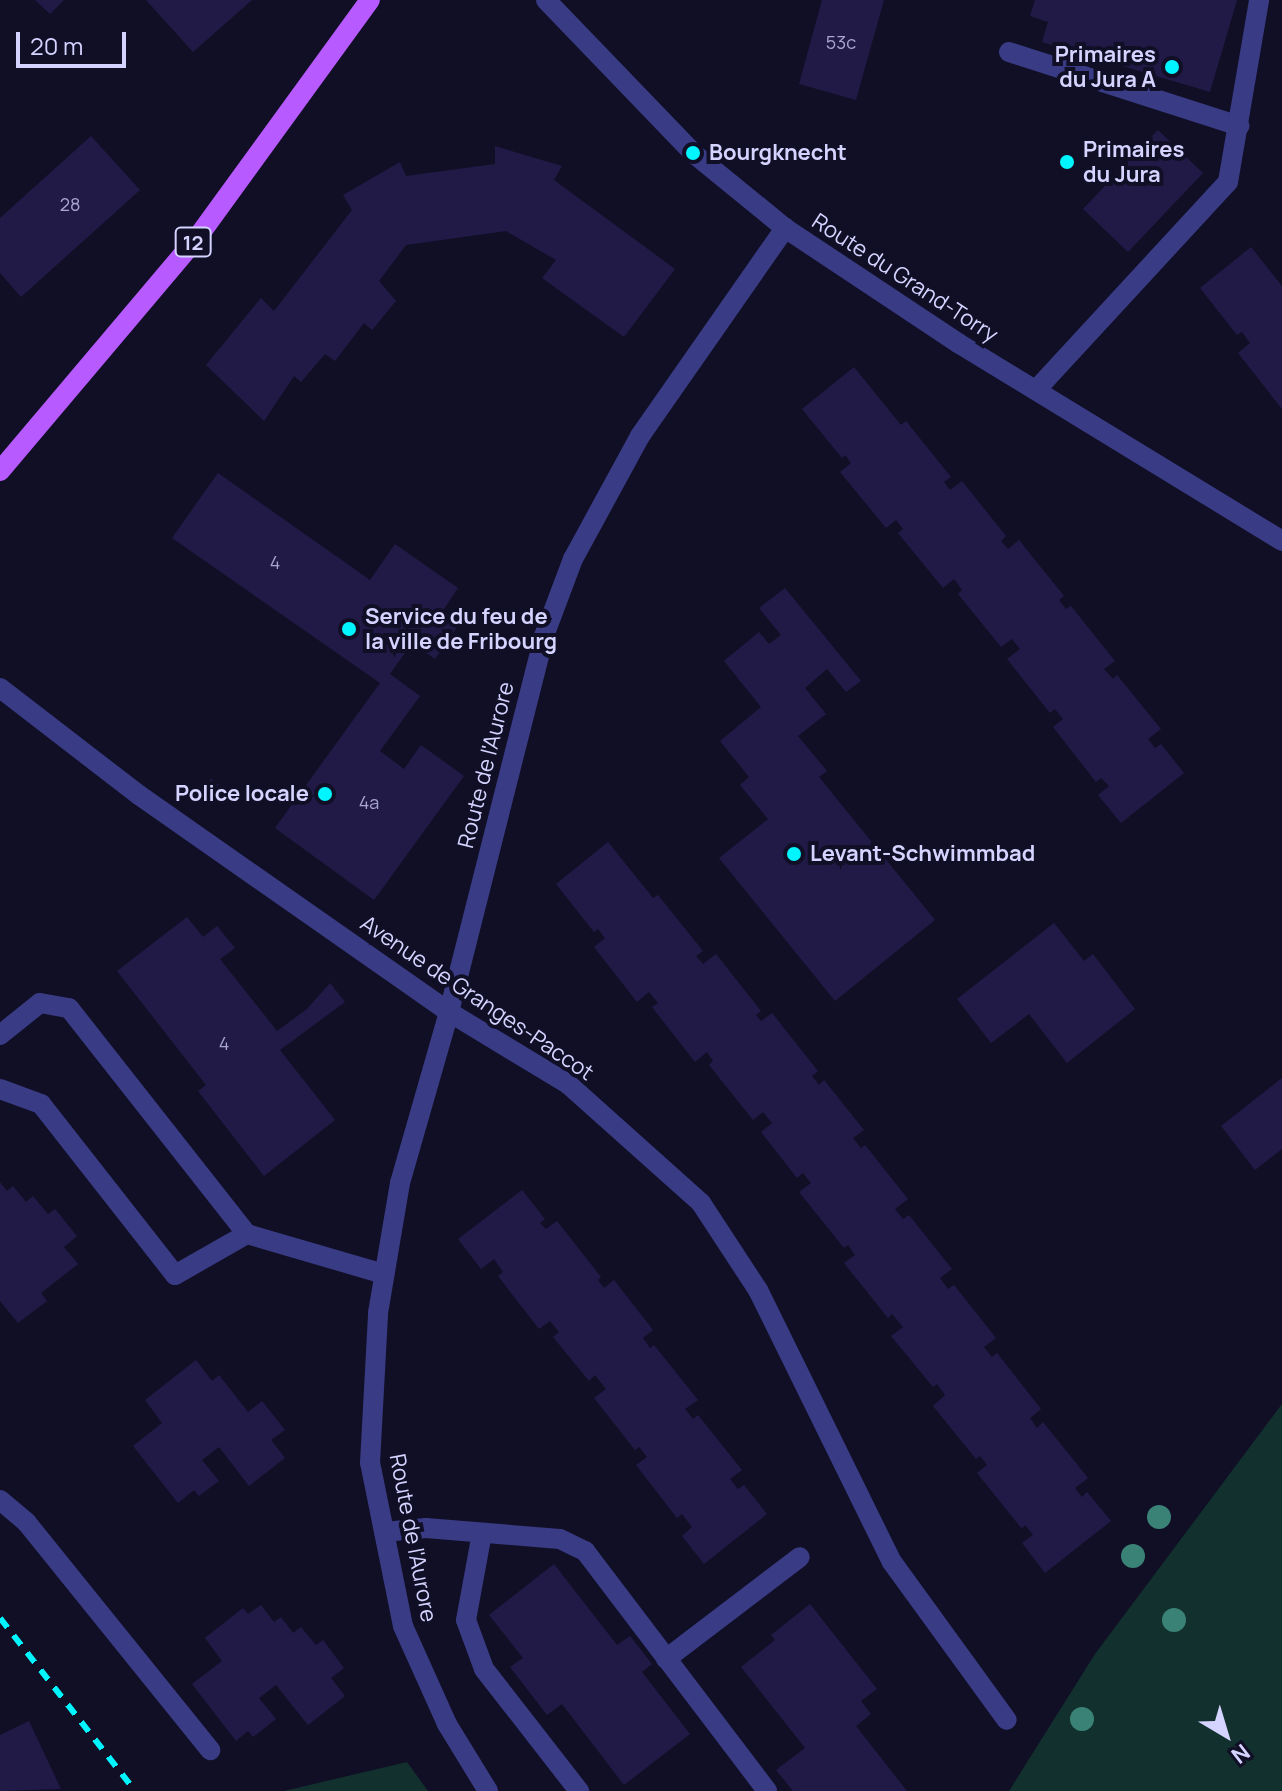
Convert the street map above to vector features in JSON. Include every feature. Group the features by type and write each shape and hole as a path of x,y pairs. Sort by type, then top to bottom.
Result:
{"main road":[{"name":"12","path":"0,471 197,238 370,0"}],"street":[{"name":"Route du Grand-Torry","path":"546,0 693,153 785,228 1036,390 1282,541"},
{"path":"1036,390 1228,182 1259,0"},
{"path":"1009,52 1239,126"},
{"name":"Route de l'Aurore","path":"488,1791 447,1724 403,1626 370,1463 378,1313 400,1183 449,1012 544,636 573,559 640,436 785,228"},
{"name":"Avenue de Granges-Paccot","path":"0,688 139,795 449,1012 568,1084 701,1203 758,1290 892,1562 1007,1720"},
{"path":"0,1035 40,1003 69,1008 247,1234 384,1274"},
{"path":"0,1089 41,1104 175,1275 247,1234"},
{"path":"0,1500 27,1523 210,1750"},
{"path":"384,1532 426,1528 560,1539 585,1551 767,1791"},
{"path":"482,1533 466,1620 484,1669 579,1791"},
{"path":"666,1659 800,1557"}],"green space":[{"path":"1282,1404 1282,1791 1009,1791 1095,1654"},
{"path":"407,1762 428,1791 284,1791"}],"building":[{"path":"35,0 64,0 50,14"},
{"path":"146,0 252,0 193,52"},
{"path":"822,0 884,0 856,100 799,84"},
{"name":"Primaires du Jura A","path":"1035,0 1237,0 1210,92 1042,42 1048,22 1030,16"},
{"path":"1158,130 1203,173 1128,252 1083,209"},
{"path":"91,136 140,190 21,297 0,273 0,218"},
{"path":"495,146 562,166 554,180 675,269 624,337 542,278 556,260 506,231 406,245 379,281 396,301 372,330 364,323 335,361 325,354 301,382 294,376 264,421 206,365 261,298 274,311 352,210 343,195 400,162 406,176 495,164"},
{"path":"1251,247 1282,286 1282,409 1238,353 1250,343 1242,332 1237,335 1200,288"},
{"path":"854,367 901,425 906,421 951,477 944,482 950,490 962,481 1006,536 1001,541 1008,549 1019,540 1064,596 1059,600 1066,609 1071,606 1115,661 1104,669 1113,679 1117,675 1161,729 1148,739 1155,748 1161,744 1184,773 1121,823 1098,795 1109,786 1101,778 1096,782 1053,727 1063,719 1055,709 1050,713 1007,659 1020,649 1012,639 1001,647 958,594 962,590 954,579 943,588 898,533 903,529 896,520 886,528 840,472 851,463 845,455 842,458 802,409"},
{"path":"218,473 370,580 395,544 458,588 440,615 457,627 435,659 412,643 390,674 420,696 380,751 404,769 421,745 464,776 374,900 275,828 380,683 172,538"},
{"path":"785,588 861,681 846,692 827,669 805,688 826,714 798,736 827,771 819,777 935,920 835,1001 719,858 768,819 740,785 749,777 720,741 761,707 724,661 759,632 769,644 781,635 759,608"},
{"path":"211,779 231,793 223,803 204,788"},
{"path":"608,842 653,898 658,895 703,951 696,956 703,964 716,954 761,1011 756,1015 761,1021 772,1013 818,1071 812,1076 819,1085 824,1080 864,1130 853,1138 861,1148 865,1145 908,1199 895,1209 903,1219 909,1215 952,1269 940,1278 948,1289 954,1285 996,1338 984,1347 992,1357 997,1353 1041,1409 1030,1418 1037,1428 1043,1422 1088,1478 1075,1488 1082,1497 1087,1492 1111,1521 1045,1573 1022,1543 1033,1535 1025,1525 1022,1529 977,1473 987,1465 980,1456 976,1459 933,1406 945,1395 937,1384 933,1387 891,1336 903,1327 892,1314 888,1318 844,1263 855,1255 848,1245 844,1248 799,1192 811,1183 803,1173 797,1178 761,1132 772,1123 763,1112 753,1120 709,1065 713,1061 707,1052 695,1062 652,1007 658,1003 649,992 637,1002 594,947 605,938 598,929 594,932 556,884"},
{"path":"187,917 203,937 217,926 235,948 220,959 277,1031 307,1009 330,983 345,1002 280,1050 335,1120 264,1176 198,1091 206,1085 117,971"},
{"path":"1054,923 1084,961 1093,954 1135,1009 1067,1063 1029,1014 991,1043 957,999"},
{"path":"1282,1078 1282,1149 1255,1170 1221,1126"},
{"path":"0,1182 7,1191 13,1186 26,1202 33,1196 48,1214 55,1209 77,1236 64,1247 78,1264 41,1293 47,1301 18,1323 0,1301"},
{"path":"522,1190 545,1219 540,1223 546,1229 557,1221 601,1277 598,1280 604,1288 614,1280 653,1330 643,1338 650,1348 654,1345 698,1400 685,1409 693,1419 698,1415 742,1470 730,1479 738,1489 744,1485 767,1514 704,1564 682,1536 692,1527 682,1514 677,1518 636,1465 647,1457 639,1447 635,1450 594,1398 606,1389 595,1375 589,1381 553,1337 559,1332 550,1321 539,1329 498,1276 503,1272 494,1259 481,1269 458,1239"},
{"path":"196,1360 212,1381 219,1375 248,1412 262,1401 285,1430 271,1440 285,1458 249,1486 219,1447 202,1460 219,1481 199,1496 194,1490 178,1503 133,1446 162,1423 145,1400"},
{"path":"554,1564 617,1645 630,1636 652,1664 642,1672 690,1734 624,1785 562,1704 547,1715 510,1667 523,1658 489,1615"},
{"path":"810,1604 877,1689 861,1701 871,1714 856,1726 907,1791 793,1791 776,1770 805,1748 741,1667 775,1640 771,1635"},
{"path":"261,1605 274,1622 281,1617 293,1633 301,1627 316,1645 323,1640 344,1668 331,1678 345,1696 308,1725 276,1685 259,1698 276,1719 253,1737 248,1731 236,1741 192,1684 222,1661 205,1638 243,1608 248,1614"},
{"path":"29,1721 61,1789 0,1791 0,1735"}],"railway":[{"path":"0,1618 135,1791"}],"place":[{"name":"Primaires du Jura A","path":"1172,67"},
{"name":"Bourgknecht","path":"693,153"},
{"name":"Primaires du Jura","path":"1067,162"},
{"name":"Service du feu de la ville de Fribourg","path":"349,629"},
{"name":"Police locale","path":"325,794"},
{"name":"Levant-Schwimmbad","path":"794,854"}]}
